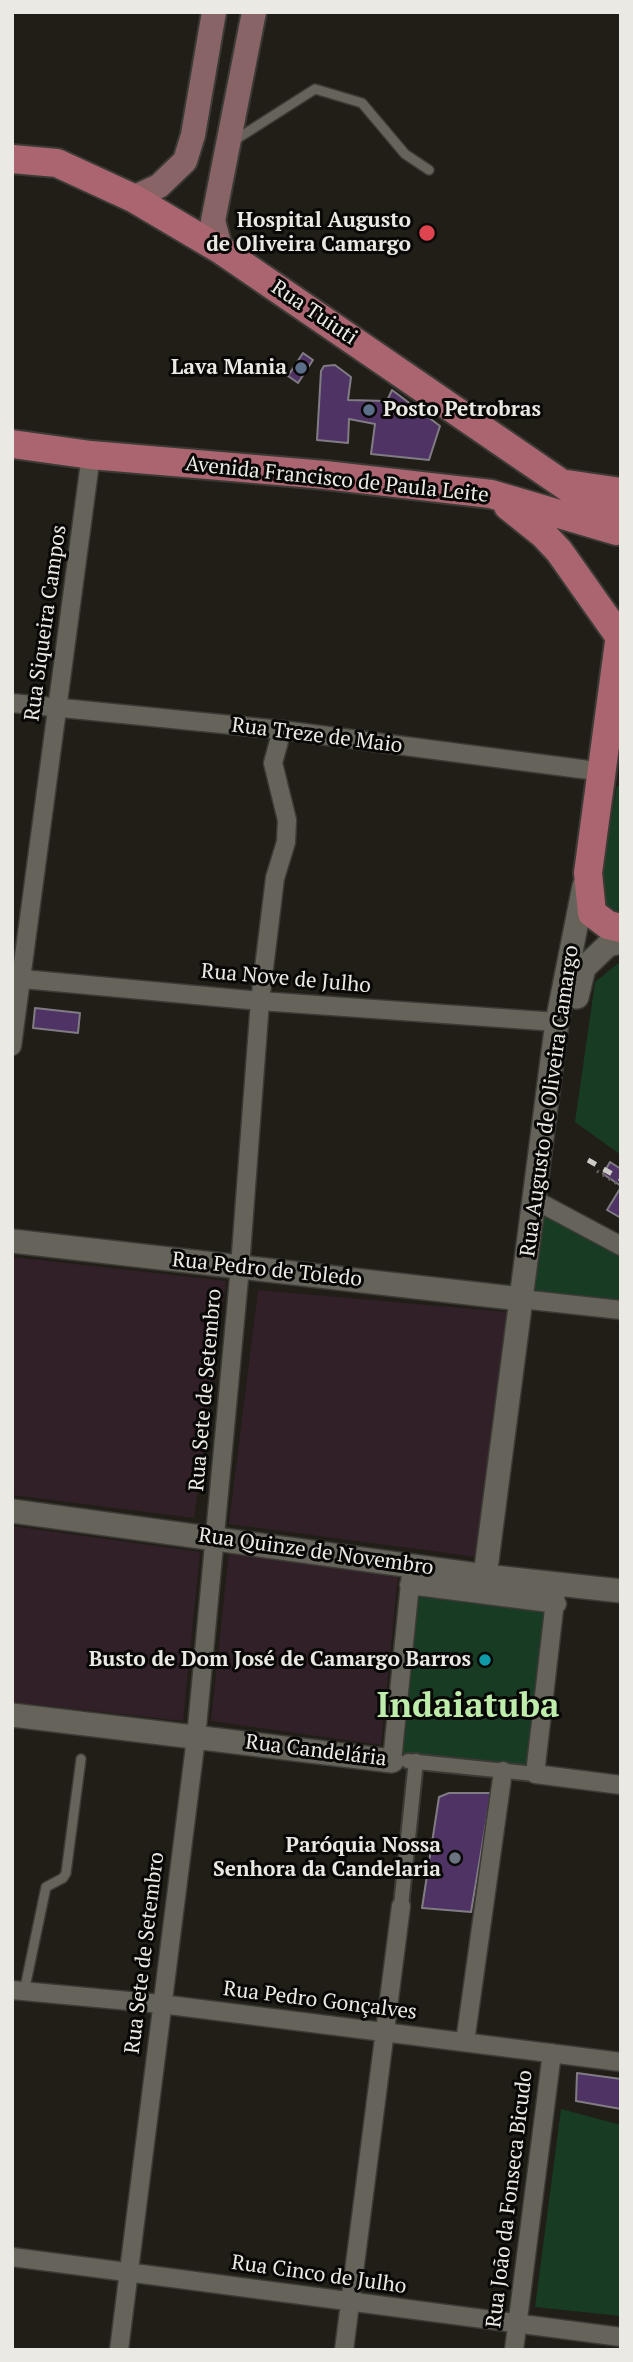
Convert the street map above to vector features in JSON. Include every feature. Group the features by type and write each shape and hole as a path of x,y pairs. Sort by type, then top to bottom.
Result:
{"main road":[{"path":"133,198 172,176 185,161 193,135 214,12"},
{"path":"222,250 213,221 254,12"},
{"path":"193,135 228,145"},
{"name":"Rua Tuiuti","path":"12,159 57,163 133,198 222,250 621,524"},
{"name":"Avenida Francisco de Paula Leite","path":"12,444 92,455 325,475 491,494 621,532"},
{"path":"561,483 621,492"},
{"path":"491,494 524,517 559,551 620,632"},
{"name":"Rua Augusto de Oliveira Camargo","path":"588,873 612,774 620,632"},
{"path":"588,873 592,913 608,925 621,928"}],"street":[{"name":"Rua Siqueira Campos","path":"12,1046 17,978 58,708 92,455"},
{"name":"Rua Treze de Maio","path":"12,703 282,730 612,774"},
{"name":"Rua Sete de Setembro","path":"119,2350 196,1738 240,1267 260,1001 275,878 286,842 287,820 272,763 282,730"},
{"name":"Rua Augusto de Oliveira Camargo","path":"485,1576 557,1023 588,873"},
{"path":"557,1023 574,1012 584,968 608,945 621,942"},
{"name":"Rua Nove de Julho","path":"17,978 260,1001 557,1023"},
{"path":"535,1200 621,1246"},
{"name":"Rua Pedro de Toledo","path":"12,1241 521,1299"},
{"path":"521,1299 621,1310"},
{"name":"Rua Quinze de Novembro","path":"12,1511 215,1539 410,1575 485,1576 557,1594 621,1591"},
{"path":"392,1761 410,1575 557,1594 535,1774"},
{"name":"Rua Candelária","path":"12,1715 392,1761 416,1761 621,1785"},
{"path":"344,2350 401,1906 416,1761"},
{"path":"465,2042 503,1771"},
{"name":"Rua Pedro Gonçalves","path":"18,1991 161,2004 621,2062"},
{"name":"Rua João da Fonseca Bicudo","path":"514,2350 552,2053"},
{"name":"Rua Cinco de Julho","path":"12,2257 621,2337"}],"lane":[{"path":"228,145 315,89 362,103 405,154 429,170"},
{"path":"18,1991 46,1887 64,1878 66,1873 81,1759"}],"path":[{"path":"597,1171 621,1186"}],"shaded area":[{"path":"12,1257 226,1281 194,1518 12,1495"},
{"path":"258,1290 507,1312 477,1557 229,1524"},
{"path":"12,1526 200,1552 183,1721 12,1702"},
{"path":"229,1552 398,1575 381,1745 211,1721"}],"green space":[{"path":"617,786 621,786 621,914 602,904 602,873"},
{"path":"621,961 621,1155 575,1122 595,982"},
{"path":"535,1200 621,1246 621,1310 521,1299"},
{"path":"409,1585 557,1604 535,1774 392,1761"},
{"path":"561,2109 621,2125 621,2316 535,2307"}],"building":[{"name":"Lava Mania","path":"303,353 313,360 298,383 288,376"},
{"name":"Posto Petrobras","path":"335,365 351,377 348,400 387,401 392,390 440,426 429,460 371,454 375,424 349,419 348,443 317,440 321,371 324,366"},
{"path":"35,1008 80,1013 78,1033 33,1028"},
{"path":"610,1162 621,1169 621,1186 603,1174"},
{"path":"621,1187 621,1218 607,1210"},
{"name":"Paróquia Nossa Senhora da Candelaria","path":"449,1793 491,1793 471,1912 422,1908 439,1797"},
{"path":"577,2073 621,2079 621,2109 576,2101"}],"railway":[{"path":"588,1160 621,1179"}],"place":[{"name":"Hospital Augusto de Oliveira Camargo","path":"427,233"},
{"name":"Lava Mania","path":"301,368"},
{"name":"Posto Petrobras","path":"369,410"},
{"name":"Busto de Dom José de Camargo Barros","path":"485,1660"},
{"name":"Paróquia Nossa Senhora da Candelaria","path":"455,1858"}],"district":[{"name":"Indaiatuba","path":"468,1707"}]}
